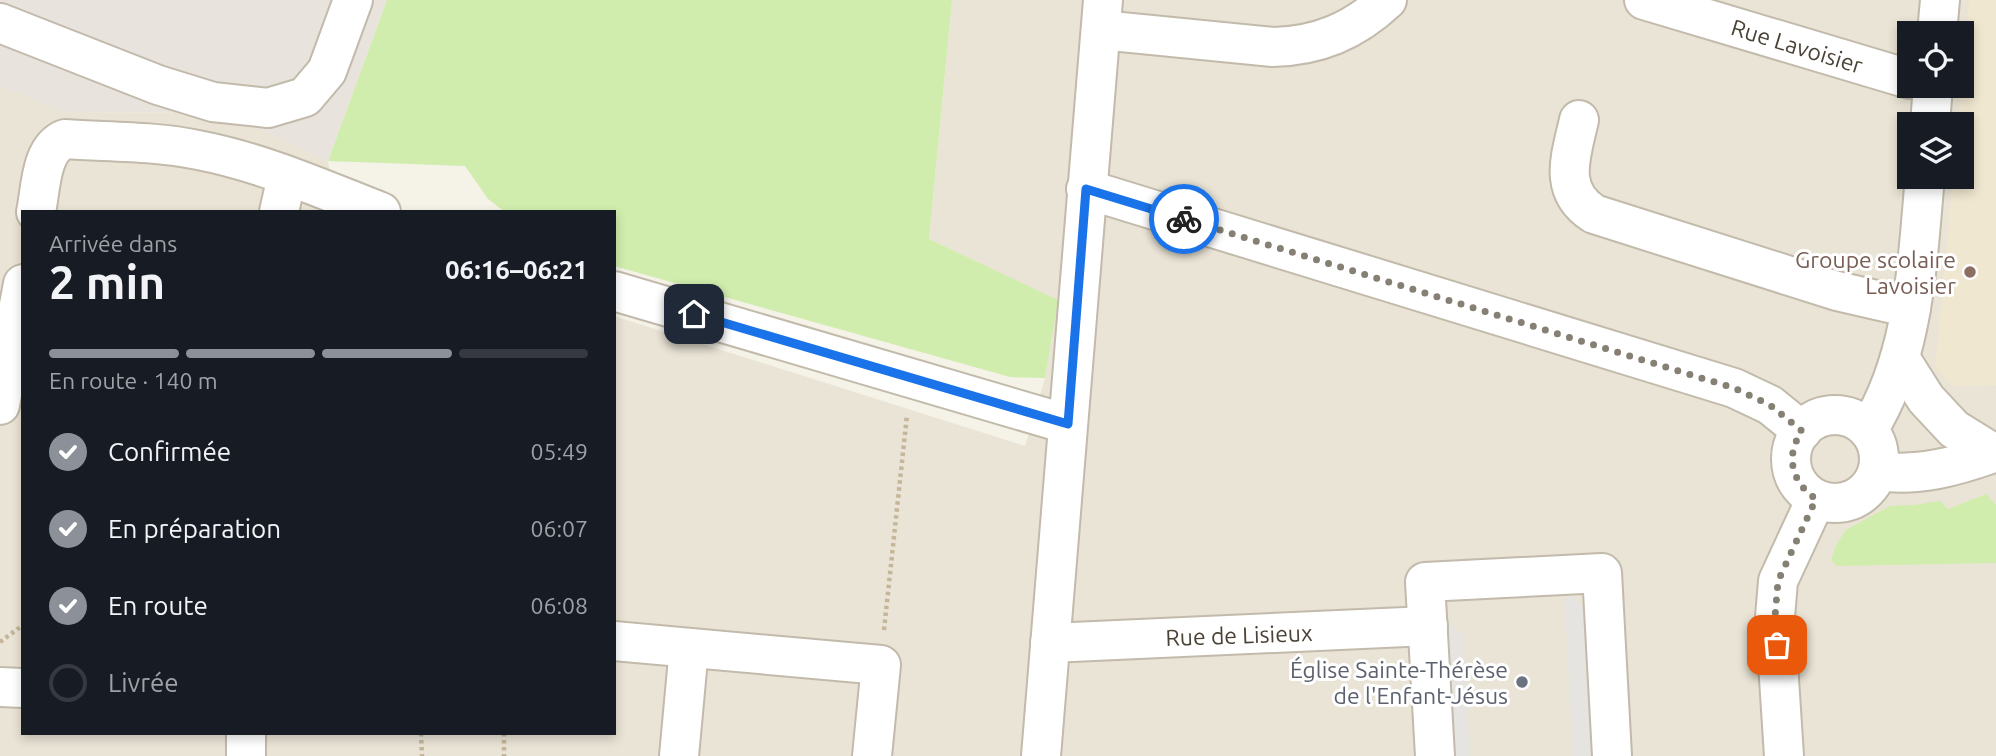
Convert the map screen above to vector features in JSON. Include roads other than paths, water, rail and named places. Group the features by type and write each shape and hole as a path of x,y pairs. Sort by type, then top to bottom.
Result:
{"street":[{"path":"0,23 158,85 213,102 268,108 305,97 327,71 353,0"},
{"path":"1041,756 1102,15 1273,47 1291,47 1312,44 1339,34 1366,18 1387,0"},
{"name":"Rue Lavoisier","path":"1644,0 1897,75"},
{"path":"1938,21 1940,0"},
{"path":"1579,120 1570,161 1570,180 1577,199 1594,214 1837,291 1911,308"},
{"path":"36,210 46,158 51,148 65,139 152,145 220,154 283,194 370,210"},
{"path":"1086,189 1734,388 1770,405 1802,431"},
{"path":"1868,430 1884,401 1900,358 1911,308 1924,189"},
{"path":"616,292 1068,424"},
{"path":"0,405 21,295"},
{"path":"1900,358 1926,399 1954,429 1995,452"},
{"path":"1840,416 1860,423 1868,430 1878,449 1878,471 1867,490 1848,502 1837,503 1816,499 1801,486 1792,468 1793,448 1802,431 1819,418 1840,416"},
{"path":"1878,471 1914,473 1954,466 1995,452"},
{"path":"1784,756 1776,597 1784,564 1816,499"},
{"path":"1435,756 1426,582 1602,573 1612,756"},
{"name":"Rue de Lisieux","path":"1051,643 1428,626"},
{"path":"616,641 881,665 872,756"},
{"path":"680,756 689,648"},
{"path":"0,687 21,688"},
{"path":"246,735 246,756"}],"place":[{"name":"Groupe scolaire Lavoisier","path":"1970,272"},
{"name":"Église Sainte-Thérèse de l'Enfant-Jésus","path":"1522,682"}]}
